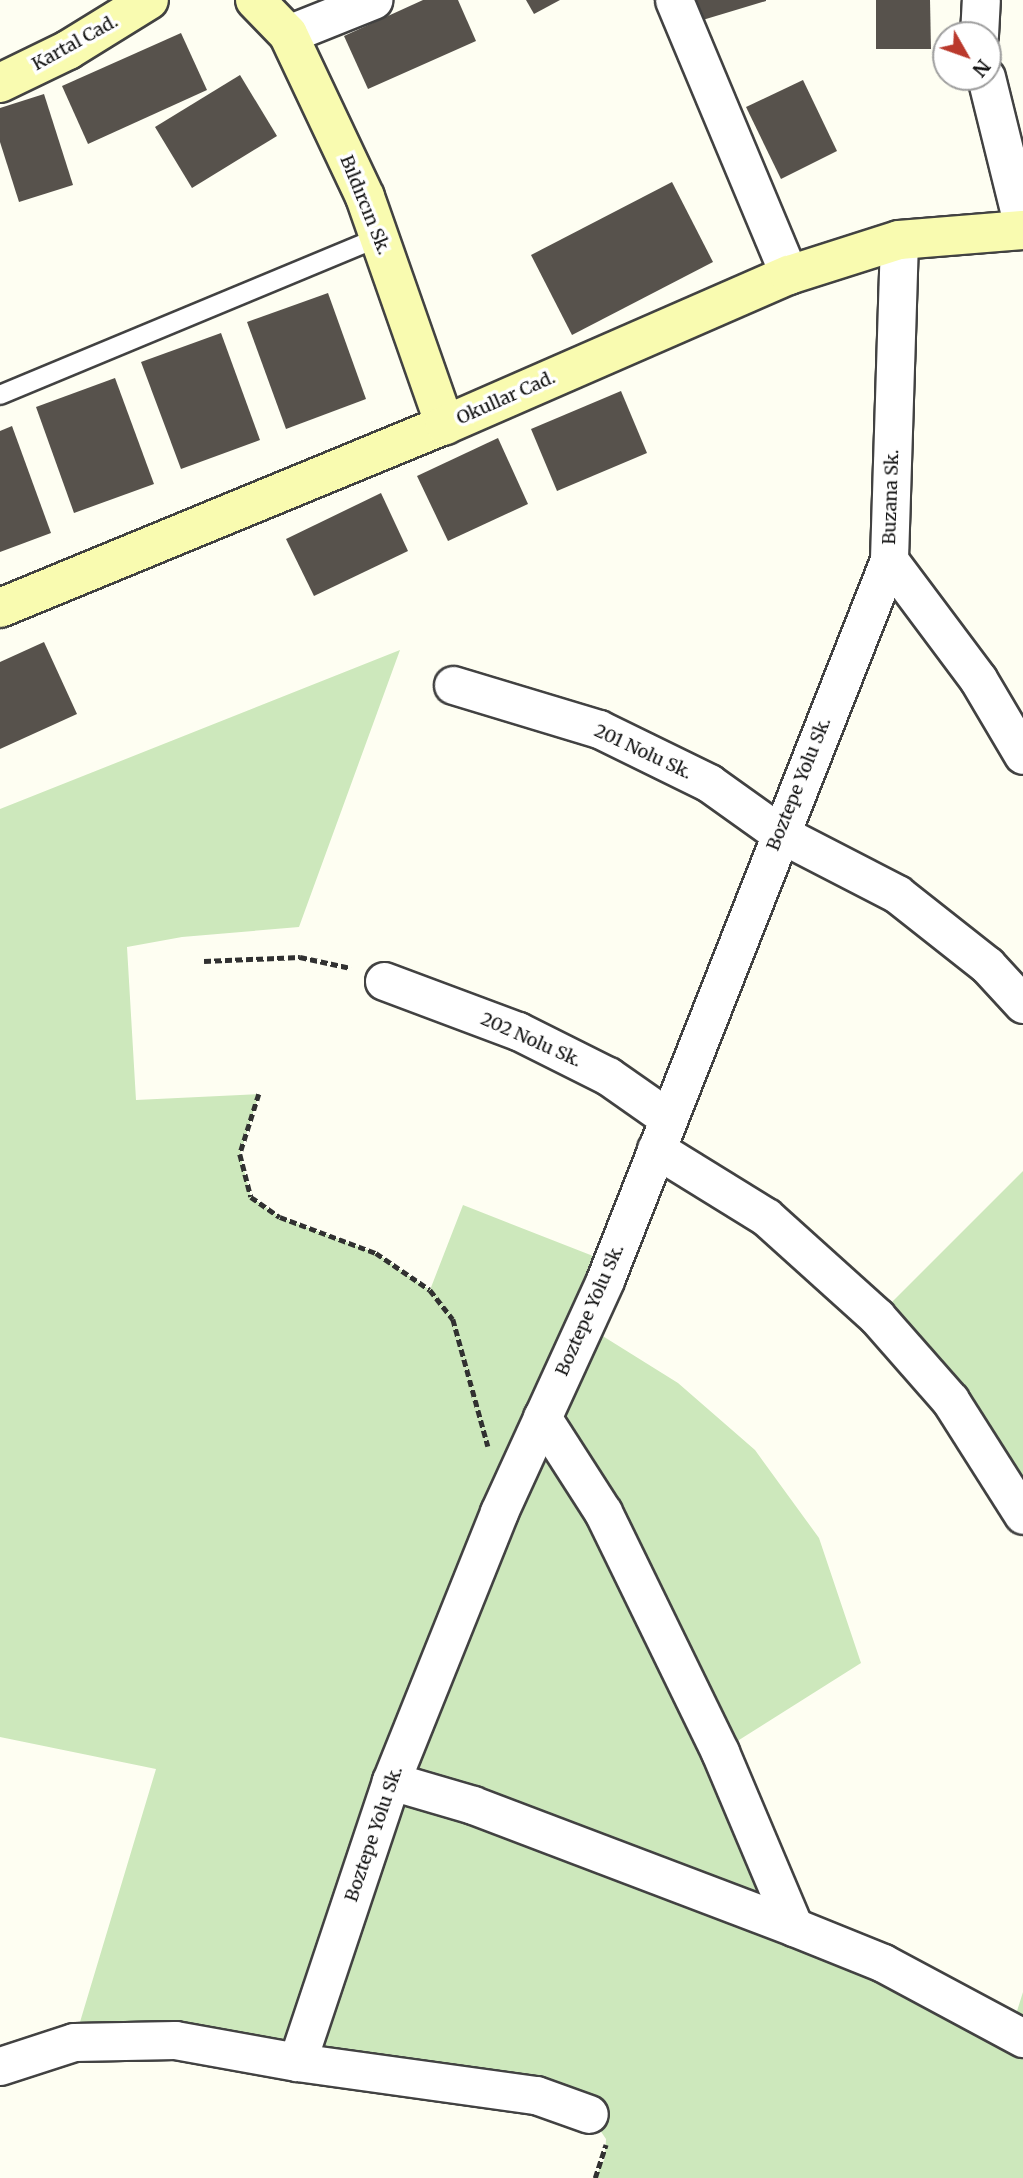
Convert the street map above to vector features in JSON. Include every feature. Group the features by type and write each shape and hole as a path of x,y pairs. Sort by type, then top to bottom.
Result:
{"main road":[{"name":"Kartal Cad.","path":"0,83 68,50 149,0"},
{"name":"Bıldırcın Sk.","path":"255,0 288,34 365,197 445,425"},
{"name":"Okullar Cad.","path":"0,608 445,425 789,275 900,240 1023,228"}],"street":[{"path":"288,34 373,0"},
{"path":"674,0 789,275"},
{"path":"980,21 981,0"},
{"path":"989,91 1023,228"},
{"name":"Buzana Sk.","path":"900,240 889,560 978,679 1023,755"},
{"name":"Boztepe Yolu Sk.","path":"297,2062 391,1781 499,1512 605,1280 779,833 889,560"},
{"name":"201 Nolu Sk.","path":"453,685 599,729 709,783 779,833 897,894 987,965 1023,1004"},
{"name":"202 Nolu Sk.","path":"384,981 518,1031 608,1076 662,1133 766,1217 867,1308 950,1400 1023,1514"},
{"path":"542,1417 608,1524 720,1752 794,1927"},
{"path":"391,1781 473,1805 794,1927 883,1964 1023,2038"},
{"path":"0,2066 74,2042 175,2040 297,2062 536,2095 589,2114"}],"lane":[{"path":"0,396 379,237"}],"path":[{"path":"204,961 300,957 330,960 384,981"},
{"path":"259,1094 240,1154 251,1197 280,1217 376,1253 410,1273 446,1309 467,1357 486,1433 499,1512"}],"green space":[{"path":"400,650 299,927 182,937 127,947 136,1100 259,1094 240,1154 251,1197 280,1217 376,1253 430,1290 463,1205 611,1263 585,1325 678,1383 755,1450 819,1538 861,1663 720,1752 794,1927 1011,2030 1023,1992 1023,2178 595,2178 605,2158 606,2139 589,2114 74,2042 156,1769 0,1737 0,809"},
{"path":"1023,1171 1023,1515 877,1317"}],"building":[{"path":"423,0 458,0 476,41 368,89 344,36"},
{"path":"526,0 560,0 534,14"},
{"path":"685,0 766,0 766,1 696,22"},
{"path":"876,0 930,0 931,49 876,49"},
{"path":"181,33 207,90 88,144 62,86"},
{"path":"240,75 277,136 192,188 155,127"},
{"path":"803,80 837,151 781,179 746,107"},
{"path":"44,94 73,185 19,202 0,142 0,108"},
{"path":"672,182 713,262 572,335 531,255"},
{"path":"328,293 366,399 286,429 247,322"},
{"path":"221,333 260,440 181,469 141,362"},
{"path":"115,378 154,484 74,513 36,407"},
{"path":"621,391 647,453 557,491 531,429"},
{"path":"12,426 51,533 0,552 0,431"},
{"path":"498,438 528,504 448,541 417,476"},
{"path":"381,493 408,551 314,596 286,539"},
{"path":"44,642 77,714 0,749 0,662"}]}
